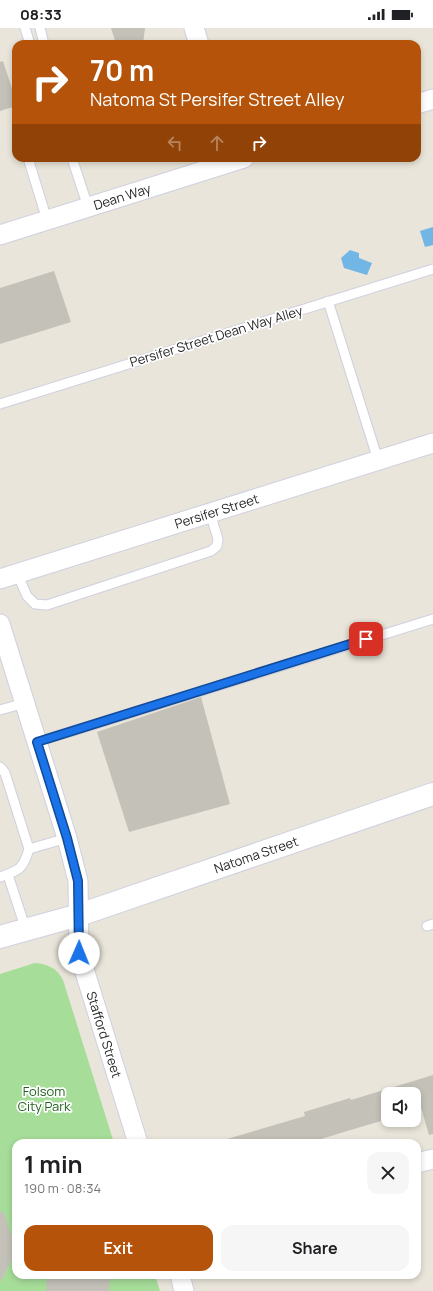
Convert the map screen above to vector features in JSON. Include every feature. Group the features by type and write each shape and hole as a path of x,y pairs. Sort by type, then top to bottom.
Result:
{"main road":[{"name":"Natoma Street","path":"0,937 79,915 433,794"}],"street":[{"path":"194,28 198,40"},
{"path":"421,103 433,99"},
{"name":"Dean Way","path":"0,234 230,162"},
{"name":"Persifer Street","path":"8,576 433,443"},
{"name":"Stafford Street","path":"0,624 67,838 78,881 79,953 137,1139"},
{"path":"421,1162 433,1158"},
{"path":"181,1279 184,1291"}],"lane":[{"path":"25,28 29,40"},
{"path":"40,28 43,40"},
{"path":"29,162 48,220"},
{"path":"73,162 88,207"},
{"name":"Persifer Street Dean Way Alley","path":"0,404 433,269"},
{"path":"328,302 378,460"},
{"path":"8,576 35,604 47,605 211,551 217,546 218,539 210,513"},
{"path":"37,742 433,619"},
{"path":"0,710 25,703"},
{"path":"0,768 5,773 29,849 25,863 18,871 4,876 26,930"},
{"path":"29,849 67,838"}],"green space":[{"name":"Folsom City Park","path":"35,963 52,967 61,976 113,1139 12,1139 12,1279 156,1279 160,1291 0,1291 0,974"}],"water":[{"path":"433,227 433,245 425,247 420,231"},
{"path":"350,250 359,253 359,258 372,263 367,275 344,268 341,258"}],"building":[{"path":"111,28 145,28 144,40 115,40"},
{"path":"3,61 12,89 12,107 0,111 0,62"},
{"path":"54,271 71,322 0,344 0,288"},
{"path":"201,697 230,804 129,832 97,732"},
{"path":"433,1075 433,1134 429,1135 421,1108 421,1087 394,1087"},
{"path":"381,1091 381,1121 321,1139 227,1139 305,1116 304,1112 350,1098 351,1100"},
{"path":"0,1212 4,1212 12,1238 12,1259 0,1283"},
{"path":"47,1279 110,1279 109,1291 46,1291"}],"route":[{"path":"79,953 78,881 67,838 37,742 366,639"}]}
